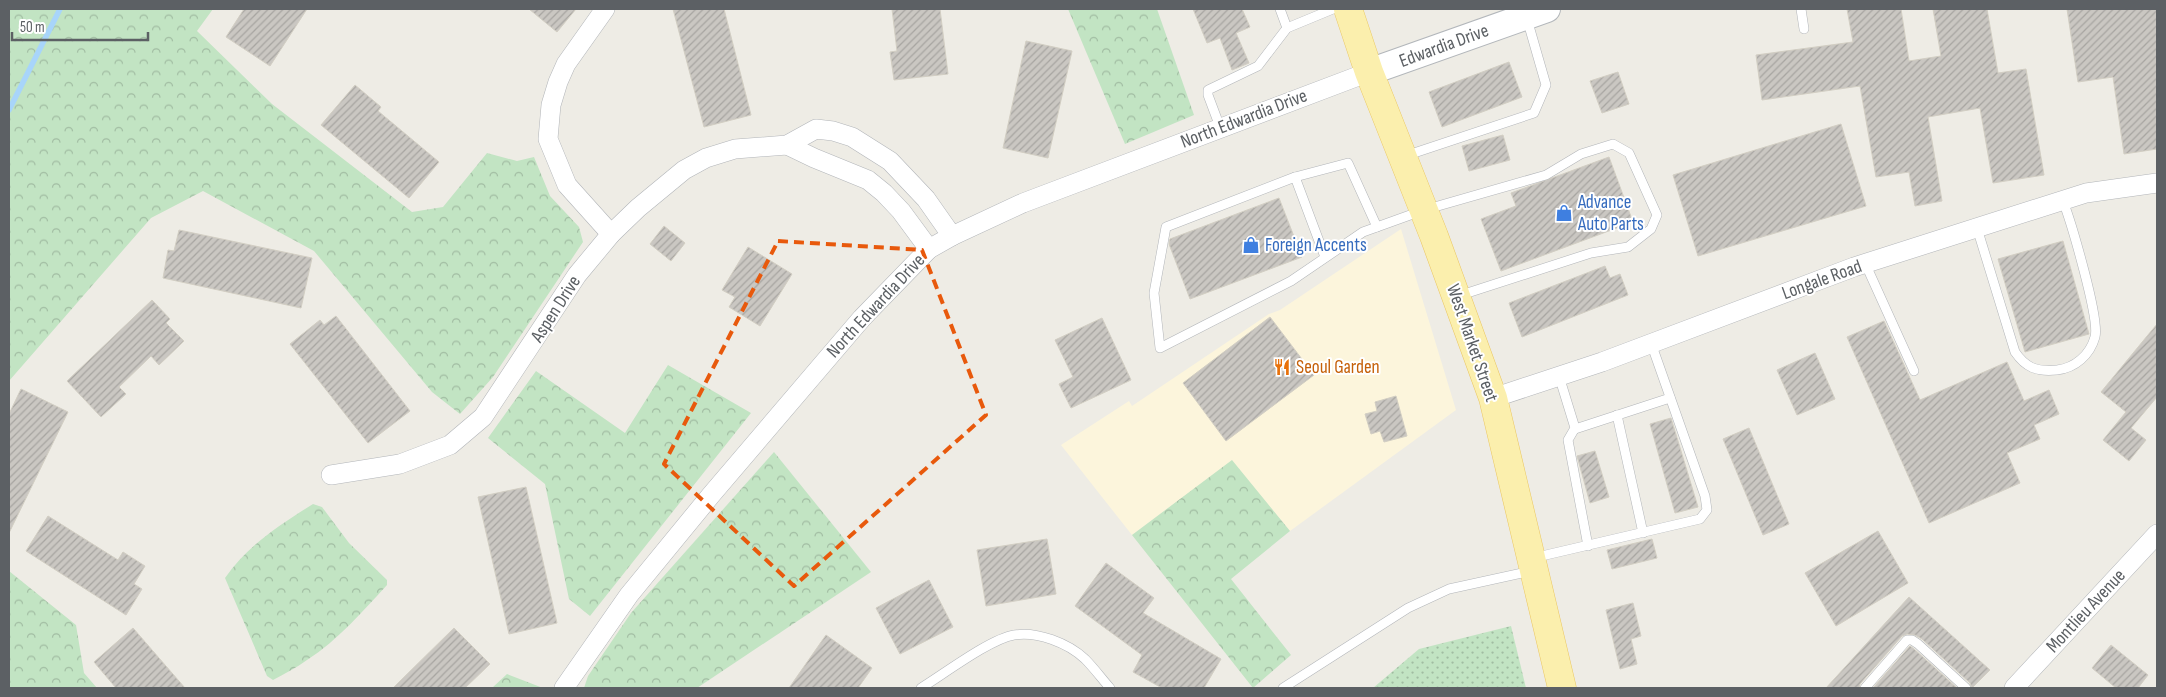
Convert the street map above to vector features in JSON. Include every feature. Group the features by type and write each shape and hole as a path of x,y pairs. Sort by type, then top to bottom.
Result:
{"main road":[{"name":"West Market Street","path":"1348,9 1369,72 1424,210 1493,398 1562,688"},
{"name":"Edwardia Drive","path":"1369,72 1520,16"}],"street":[{"path":"605,9 566,64 562,73 551,105 548,139 567,185 610,234"},
{"name":"North Edwardia Drive","path":"564,688 629,595 711,495 862,318 929,249 952,236 1023,203 1369,72"},
{"name":"Aspen Drive","path":"331,475 400,464 450,445 483,416 505,386 577,275 610,234 684,170 706,158 735,149 787,145 816,128 852,137 885,157 907,178 926,199 952,236"},
{"path":"787,145 868,180 901,211 929,249"},
{"name":"Longale Road","path":"1493,398 1560,376 1866,264 2063,200 2086,193 2157,183"},
{"name":"Montlieu Avenue","path":"2014,688 2157,534"}],"lane":[{"path":"1280,9 1287,28"},
{"path":"1220,127 1208,96 1208,90 1258,66 1287,28 1333,9"},
{"path":"1800,9 1804,29"},
{"path":"1403,157 1534,113 1546,85 1520,16"},
{"path":"1377,227 1348,163 1295,177 1166,227 1154,293 1160,348 1291,281 1363,232 1377,227 1424,210 1546,175 1581,154 1613,144 1629,152 1657,215 1651,229 1628,247 1591,252 1456,297"},
{"path":"1295,177 1325,258"},
{"path":"1977,228 2015,352 2022,362 2033,370 2063,369 2084,357 2095,336 2094,318 2071,222 2063,200"},
{"path":"1866,264 1914,371"},
{"path":"1283,688 1408,608 1449,589 1532,565 1588,546 1700,519 1707,510 1705,496 1651,343"},
{"path":"1560,376 1575,429"},
{"path":"1588,546 1568,440 1575,429 1670,398"},
{"path":"1617,415 1643,533"},
{"path":"921,688 994,642 1014,635 1048,638 1069,648 1084,658 1110,688"},
{"path":"1865,688 1908,640 1918,644 1966,688"}],"highlighted area":[{"path":"778,241 922,250 986,415 794,586 664,464"}],"shaded area":[{"path":"1401,229 1456,410 1290,531 1232,461 1132,535 1061,445 1129,401 1132,406 1269,314 1280,310"}],"green space":[{"path":"9,9 213,9 197,31 272,104 412,212 443,207 487,153 517,161 534,157 550,196 579,227 583,242 493,377 460,414 432,392 314,251 203,191 151,218 9,381"},
{"path":"1068,9 1157,9 1194,115 1125,144"},
{"path":"668,365 751,413 590,616 569,599 545,484 488,438 536,371 625,433"},
{"path":"774,452 871,572 697,688 584,688 588,676 631,613"},
{"path":"1232,460 1290,531 1231,579 1291,655 1253,688 1132,535"},
{"path":"313,504 322,507 349,543 387,580 387,585 329,644 303,663 273,680 267,676 225,578 254,546"},
{"path":"9,571 76,625 84,673 97,688 9,688"},
{"path":"1511,626 1526,688 1373,688 1419,649"},
{"path":"507,674 543,688 492,688"}],"building":[{"path":"244,9 307,9 270,66 226,37"},
{"path":"529,9 576,9 557,32"},
{"path":"673,9 724,9 751,115 704,127"},
{"path":"892,9 940,9 948,74 894,80 890,52 897,51"},
{"path":"1193,9 1242,9 1250,27 1236,33 1249,63 1232,70 1220,38 1207,43"},
{"path":"1847,9 1901,9 1909,61 1941,56 1933,9 1987,9 1998,73 2026,69 2044,175 1993,183 1980,108 1928,117 1942,201 1915,206 1909,172 1876,177 1860,86 1762,100 1756,55 1853,42"},
{"path":"2067,9 2157,9 2157,149 2124,154 2113,77 2078,82"},
{"path":"1026,41 1072,51 1048,158 1003,148"},
{"path":"1509,62 1522,97 1442,127 1429,92"},
{"path":"1618,72 1629,104 1602,113 1590,81"},
{"path":"355,85 381,107 378,111 439,162 409,198 321,125"},
{"path":"1841,124 1866,206 1698,256 1673,175"},
{"path":"1503,135 1510,160 1469,171 1462,146"},
{"name":"Advance Auto Parts","path":"1609,157 1633,222 1501,271 1481,219 1516,206 1511,193"},
{"path":"1279,198 1302,257 1190,299 1169,244 1170,239"},
{"path":"664,226 685,243 671,261 650,244"},
{"path":"179,230 312,258 301,308 163,278 168,250 174,251"},
{"path":"2063,241 2089,334 2025,352 1998,259"},
{"path":"748,247 792,274 760,326 729,307 735,297 722,290"},
{"path":"1605,266 1610,278 1620,274 1628,295 1522,337 1509,303"},
{"path":"152,300 170,319 166,323 184,341 159,365 151,356 119,387 126,394 101,417 67,381"},
{"path":"336,316 410,411 368,443 290,344 320,320 324,325"},
{"path":"1270,317 1314,375 1226,441 1183,383"},
{"path":"1102,318 1131,380 1071,408 1059,384 1073,377 1055,340"},
{"path":"1884,321 1920,400 2007,362 2024,401 2049,390 2059,414 2034,425 2040,439 2007,453 2020,483 1929,523 1847,337"},
{"path":"2157,324 2157,397 2131,428 2146,440 2129,461 2103,440 2126,412 2101,392"},
{"path":"1815,353 1835,399 1797,415 1777,370"},
{"path":"21,389 68,412 9,533 9,414"},
{"path":"1396,396 1407,436 1384,442 1380,431 1371,434 1365,414 1377,411 1375,402"},
{"path":"1671,418 1698,507 1675,513 1650,424"},
{"path":"1749,428 1789,524 1763,535 1723,439"},
{"path":"1595,451 1609,497 1590,503 1577,456"},
{"path":"526,487 557,623 509,634 478,497"},
{"path":"48,516 118,560 123,552 145,566 134,584 142,589 126,615 26,551"},
{"path":"1878,531 1908,583 1836,626 1805,573"},
{"path":"1047,539 1056,594 986,606 977,550"},
{"path":"1652,539 1657,558 1612,569 1607,550"},
{"path":"1106,563 1154,598 1143,613 1221,659 1204,688 1162,688 1133,672 1142,655 1075,606"},
{"path":"929,580 953,627 900,654 876,608"},
{"path":"1909,597 1990,670 1972,688 1970,683 1922,639 1915,635 1907,634 1902,636 1860,684 1859,688 1826,688"},
{"path":"1633,603 1641,636 1631,639 1637,664 1620,669 1606,610"},
{"path":"133,628 185,688 116,688 94,662"},
{"path":"454,628 490,664 465,688 393,688"},
{"path":"826,635 872,668 858,688 789,688"},
{"path":"2111,645 2148,675 2138,688 2116,688 2092,668"},
{"path":"1910,646 1914,649 1957,688 1873,688"}],"waterway":[{"path":"9,110 60,9"}],"place":[{"name":"Advance Auto Parts","path":"1564,213"},
{"name":"Foreign Accents","path":"1251,245"},
{"name":"Seoul Garden","path":"1282,367"}]}
